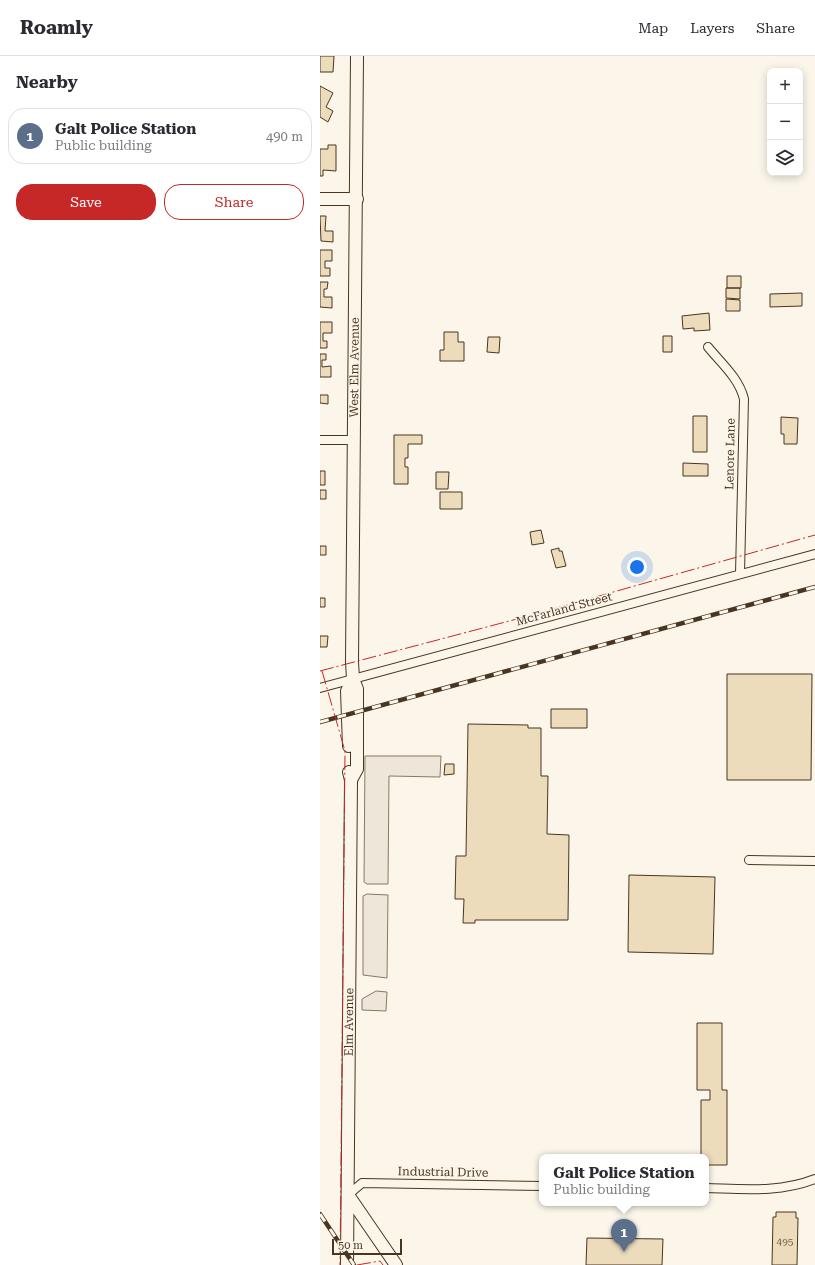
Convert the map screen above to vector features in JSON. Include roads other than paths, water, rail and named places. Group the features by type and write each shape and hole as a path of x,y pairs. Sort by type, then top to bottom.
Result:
{"street":[{"name":"West Elm Avenue","path":"353,713 347,691 353,679 357,56"},
{"path":"320,199 357,199"},
{"name":"Lenore Lane","path":"708,347 737,382 742,390 744,399 740,574"},
{"path":"320,440 354,440"},
{"name":"McFarland Street","path":"320,688 815,554"},
{"name":"Elm Avenue","path":"347,1265 351,780 349,769 353,713"},
{"path":"749,860 815,860"},
{"path":"709,1188 773,1189 789,1187 815,1179"},
{"name":"Industrial Drive","path":"348,1195 362,1183 539,1186"},
{"path":"348,1195 396,1265"}],"railway":[{"path":"320,722 815,587"},
{"path":"320,1214 354,1265"}],"place":[{"name":"Galt Police Station","path":"624,1252"}]}
